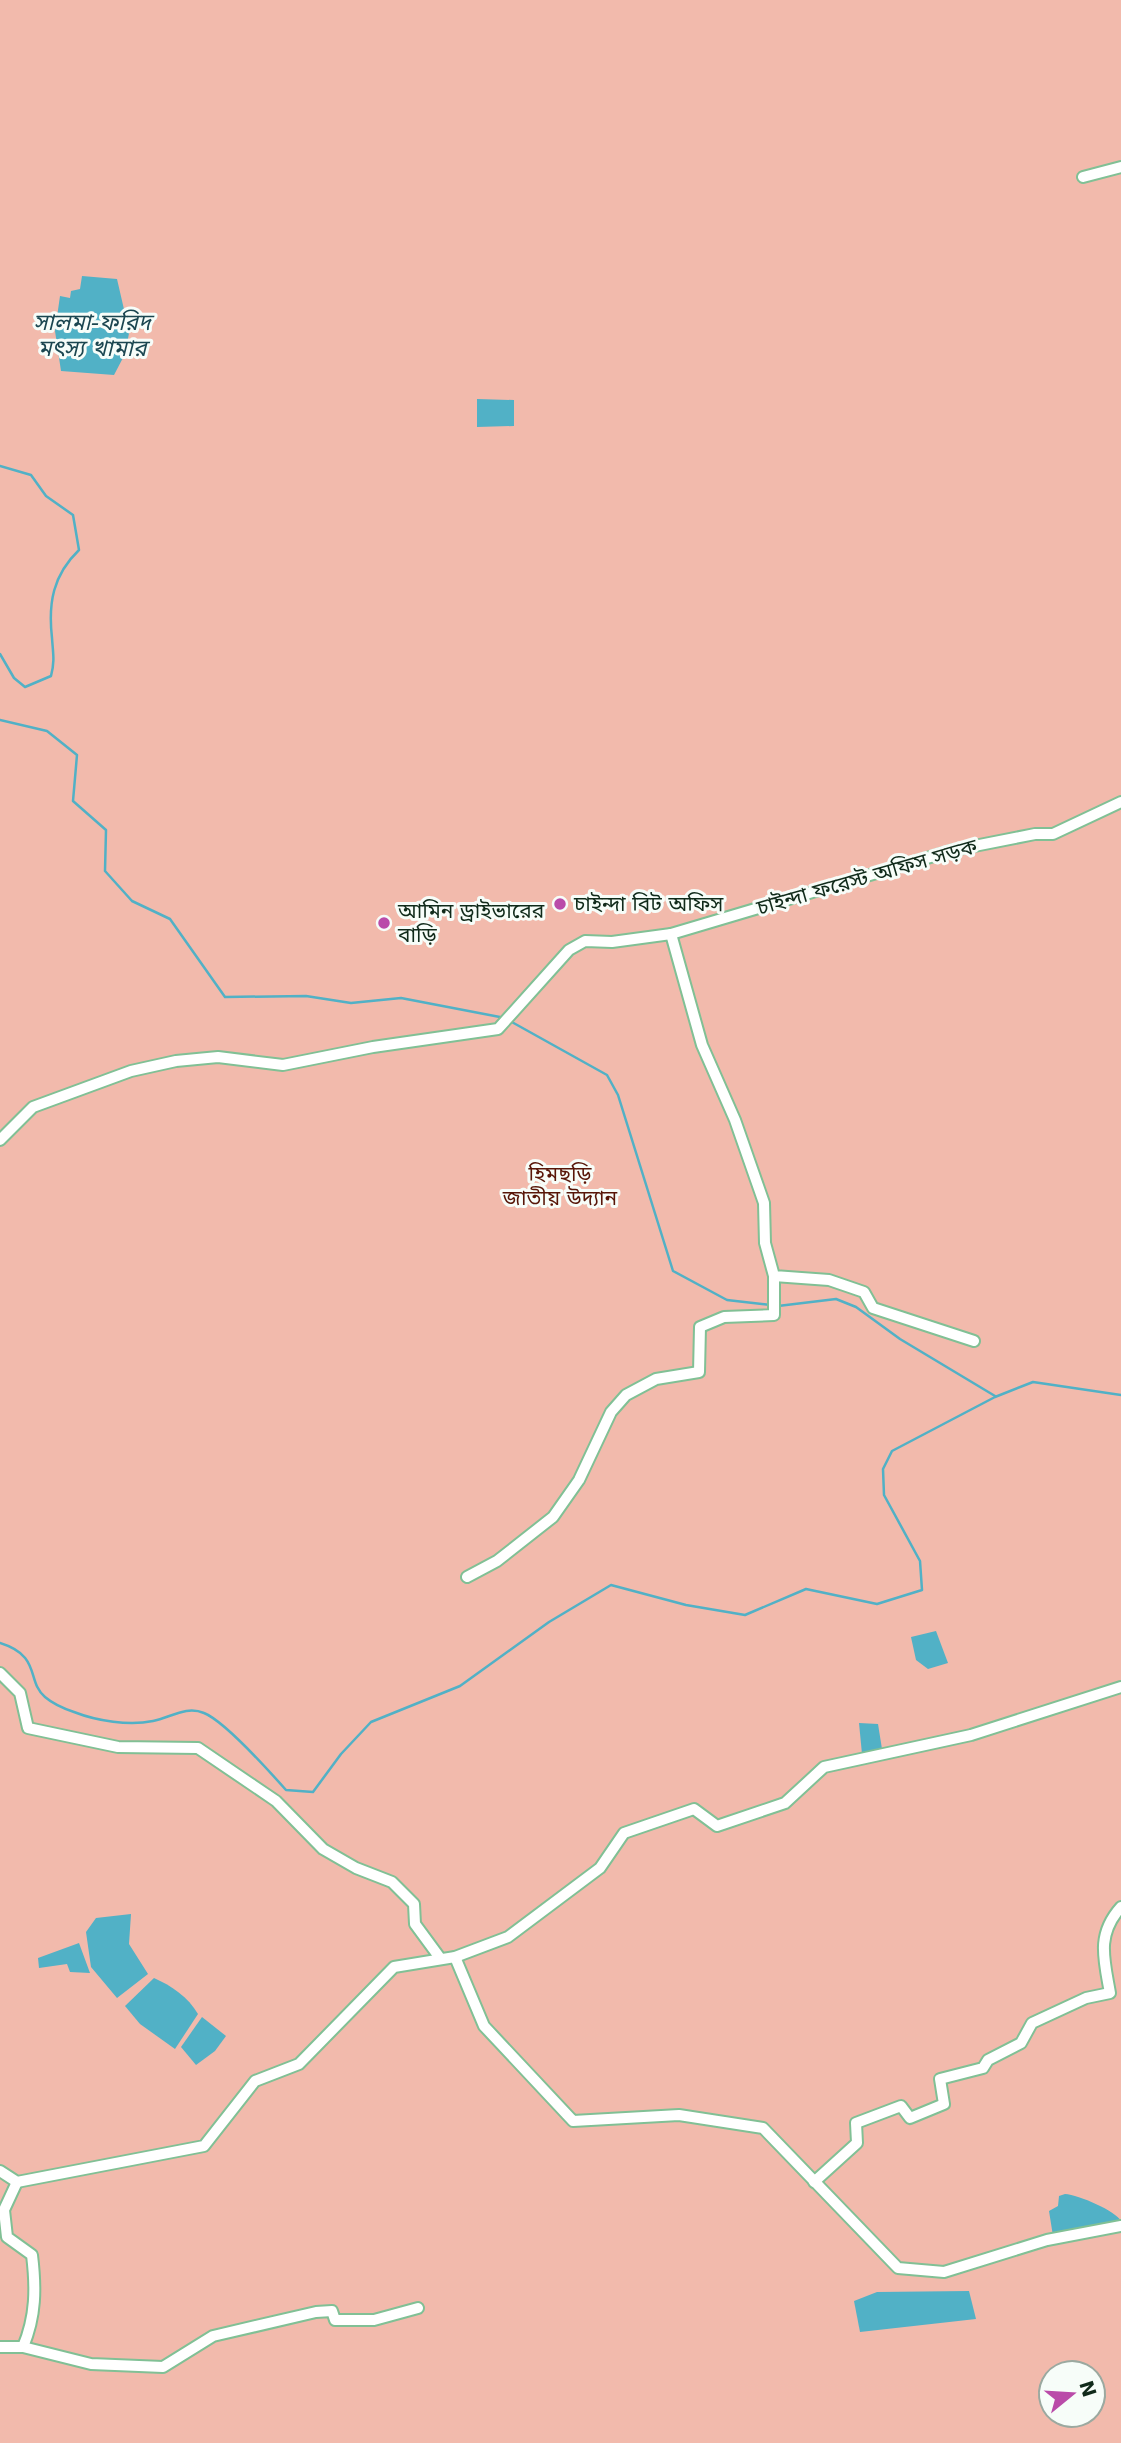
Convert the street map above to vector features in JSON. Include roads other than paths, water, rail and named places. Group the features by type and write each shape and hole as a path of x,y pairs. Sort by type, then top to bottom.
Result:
{"street":[{"path":"1083,177 1121,167"},
{"name":"চাইন্দা ফরেস্ট অফিস সড়ক","path":"0,1140 33,1107 131,1071 176,1061 218,1057 283,1065 373,1047 498,1029 569,950 585,941 612,942 671,934 954,850 1035,834 1053,834 1121,802"},
{"path":"467,1577 497,1560 554,1517 579,1480 611,1412 626,1395 656,1378 699,1372 699,1327 724,1317 774,1315 774,1276 765,1243 764,1203 735,1120 702,1045 671,934"},
{"path":"774,1276 829,1280 864,1292 873,1308 974,1341"},
{"path":"0,1673 20,1693 28,1728 118,1747 198,1748 276,1801 323,1849 356,1868 392,1882 414,1904 415,1924 440,1958"},
{"path":"0,2171 17,2182 204,2146 254,2081 299,2064 394,1967 455,1957 508,1937 600,1868 624,1833 694,1809 717,1826 785,1803 824,1767 971,1735 1121,1686"},
{"path":"814,2182 857,2143 856,2123 901,2106 910,2118 944,2104 940,2079 983,2068 988,2060 1021,2043 1032,2023 1086,1998 1110,1993 1102,1953 1107,1924 1121,1907"},
{"path":"455,1957 484,2026 573,2121 679,2115 763,2129 898,2268 944,2272 1047,2240 1121,2225"},
{"path":"17,2182 4,2210 8,2237 32,2255 36,2287 32,2328 23,2347"},
{"path":"0,2347 23,2347 91,2364 163,2367 213,2336 316,2312 332,2312 335,2320 374,2320 418,2308"}],"water":[{"name":"সালমা-ফরিদ মৎস্য খামার","path":"82,276 117,279 126,318 131,323 125,354 114,375 61,371 55,331 60,296 70,298 71,291 80,289"},
{"path":"477,399 514,400 514,426 477,427"},
{"path":"936,1631 948,1663 928,1669 916,1660 911,1637"},
{"path":"859,1723 878,1724 882,1749 862,1754"},
{"path":"131,1914 129,1944 148,1974 117,1998 91,1967 86,1932 96,1918"},
{"path":"79,1943 90,1973 70,1972 67,1964 39,1968 38,1958"},
{"path":"154,1978 179,1993 198,2014 175,2049 140,2024 125,2006"},
{"path":"202,2017 226,2036 215,2051 196,2065 181,2047"},
{"path":"1065,2194 1096,2204 1121,2221 1053,2236 1049,2211 1058,2206 1059,2196"},
{"path":"969,2291 976,2319 860,2332 854,2301 877,2292"}],"waterway":[{"path":"0,466 31,475 46,496 73,515 79,550 63,569 54,590 51,613 51,676 25,687 14,678 0,654"},
{"path":"0,720 47,731 77,755 73,801 106,830 105,871 132,901 170,919 225,997 306,996 351,1003 401,998 505,1018"},
{"path":"510,1021 607,1075 618,1095 673,1271 727,1300 771,1305"},
{"path":"778,1306 836,1299 856,1307 900,1339 995,1396"},
{"path":"0,1643 22,1655 28,1662 39,1691 63,1708 93,1718 124,1723 153,1721 191,1710 204,1713 235,1736 286,1790 313,1792 341,1754 371,1722 460,1686 549,1622 611,1585 686,1605 745,1615 806,1589 877,1604 922,1590 920,1561 884,1495 883,1469 892,1451 995,1397 1033,1382 1121,1395"}],"place":[{"name":"চাইন্দা বিট অফিস","path":"560,904"},
{"name":"আমিন ড্রাইভারের বাড়ি","path":"384,923"}],"park label":[{"name":"হিমছড়ি জাতীয় উদ্যান","path":"560,1186"}]}
